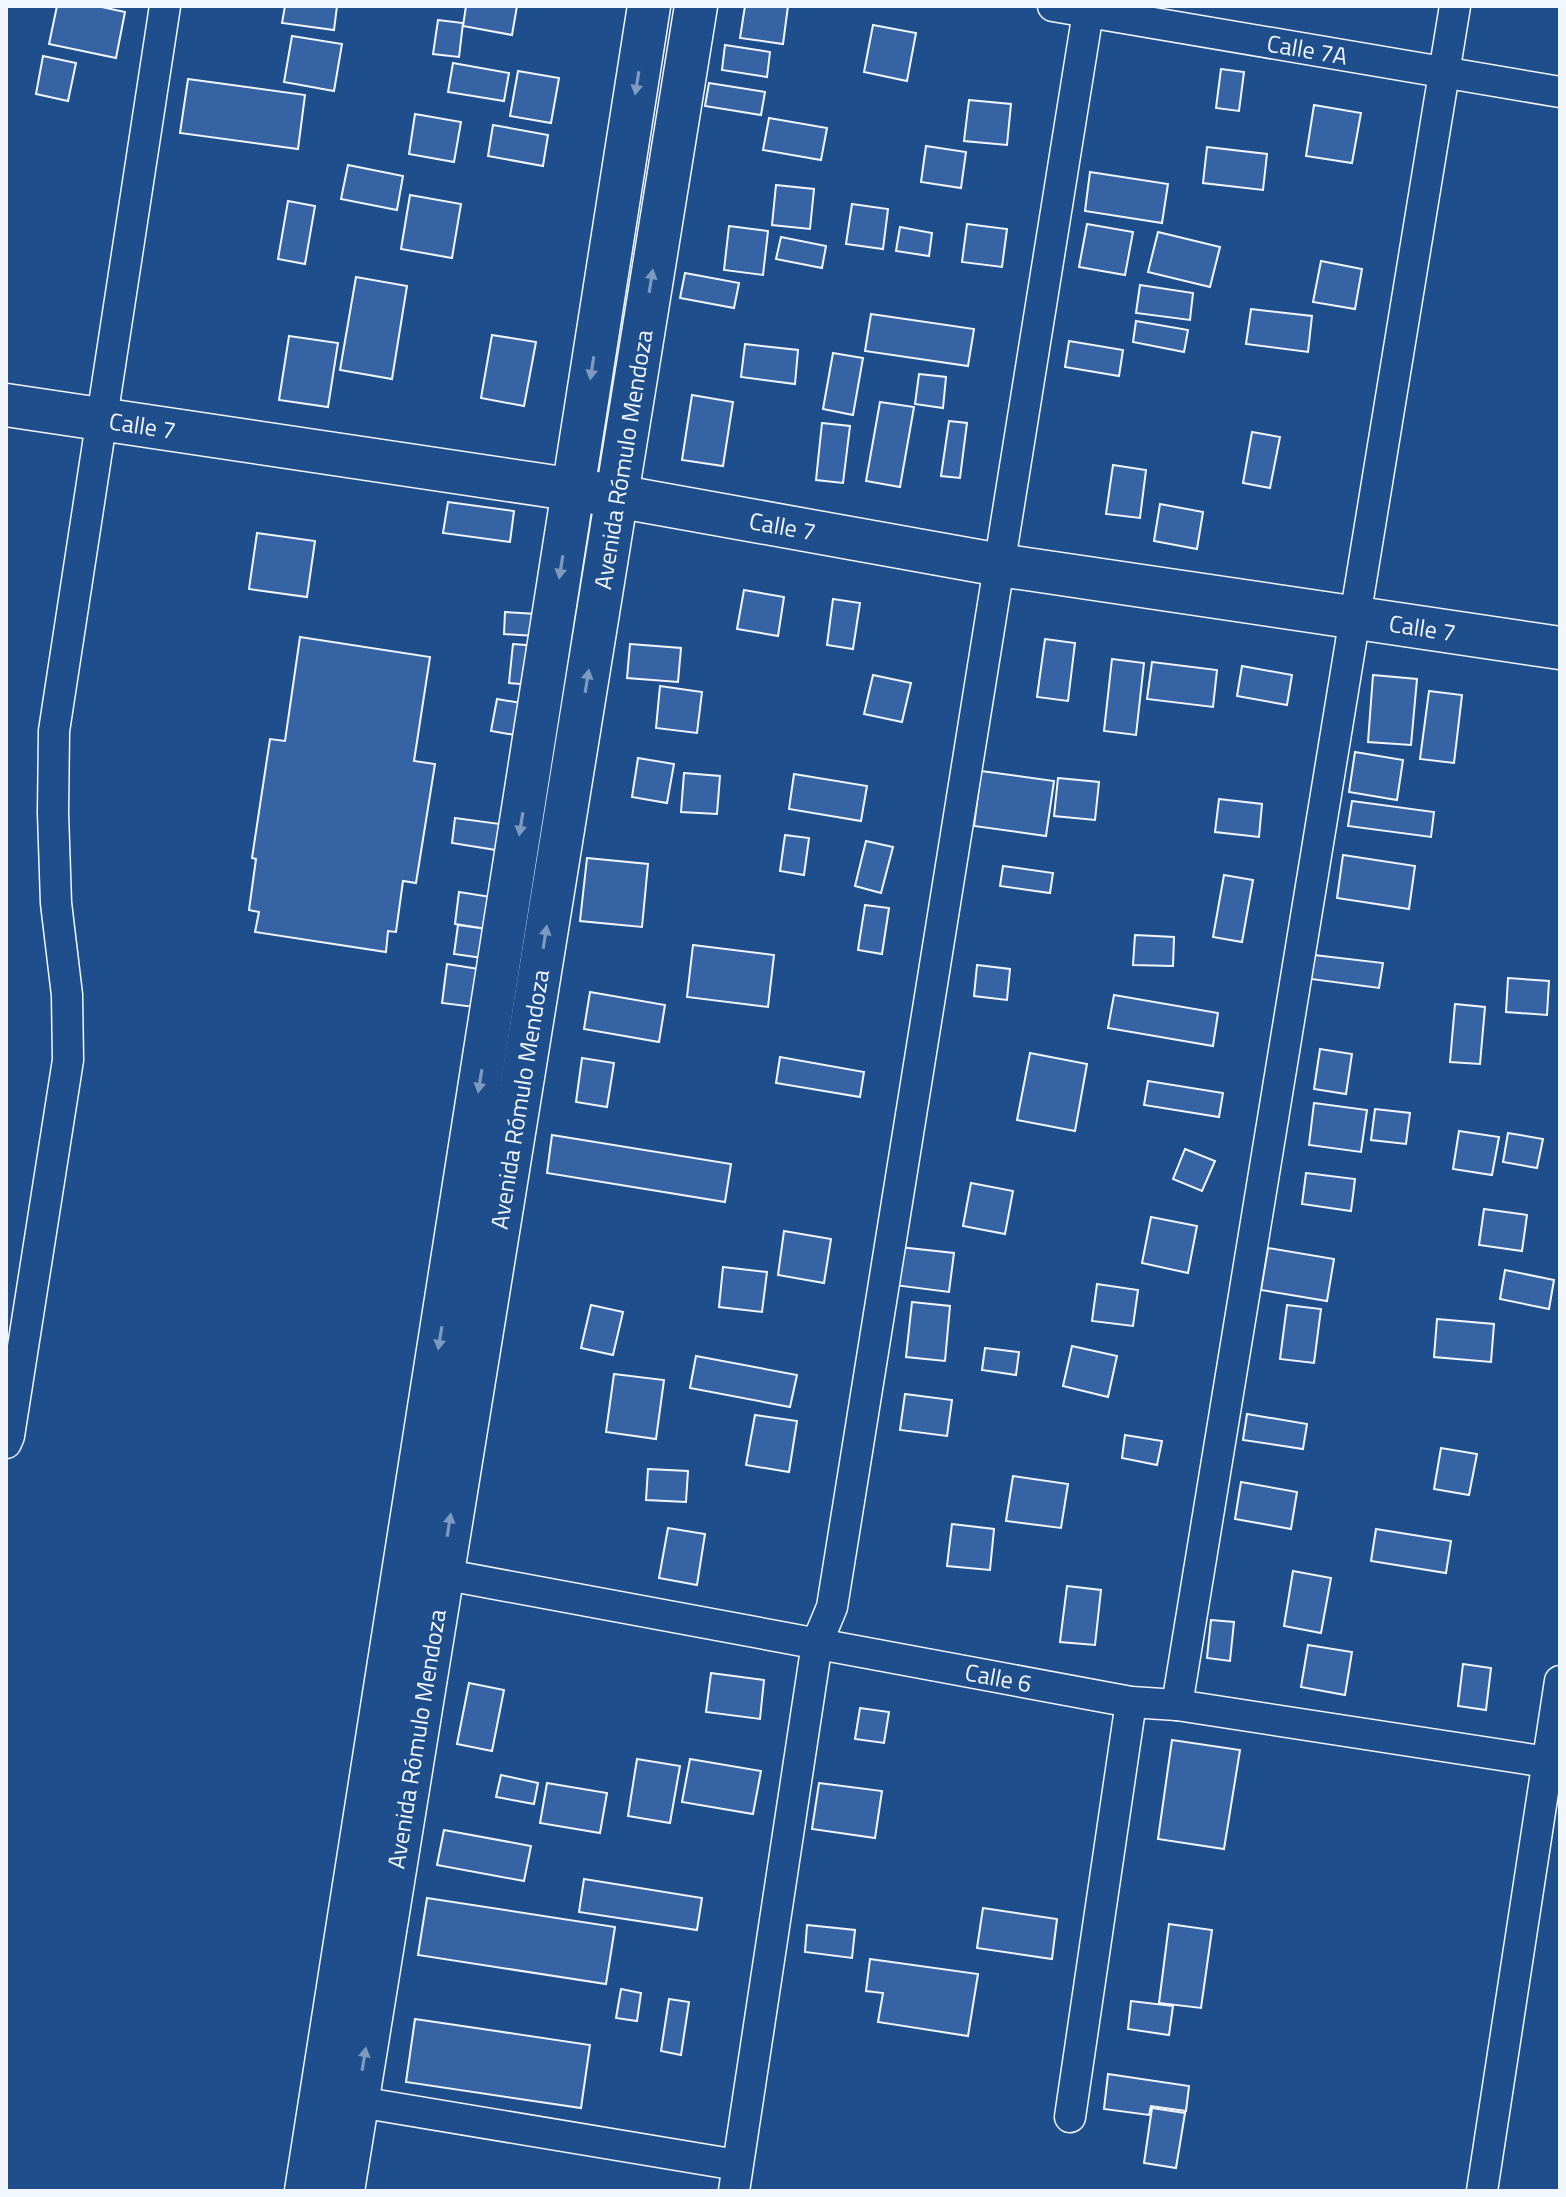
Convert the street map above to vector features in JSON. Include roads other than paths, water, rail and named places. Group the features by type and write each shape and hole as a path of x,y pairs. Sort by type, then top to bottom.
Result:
{"street":[{"path":"6,1443 68,1060 67,995 56,903 54,731 165,6"},
{"name":"Avenida Rómulo Mendoza","path":"343,2191 338,2099 573,490 649,6"},
{"name":"Avenida Rómulo Mendoza","path":"306,2191 338,2099 442,1574 696,6"},
{"name":"Calle 7A","path":"1053,6 1089,9 1560,92"},
{"path":"1177,1705 1455,6"},
{"path":"338,2099 736,2178 817,1643 832,1607 1089,9"},
{"name":"Calle 7","path":"6,405 616,496 1000,565 1560,648"},
{"name":"Calle 6","path":"442,1574 1131,1702 1177,1705 1554,1763"},
{"path":"1482,2191 1554,1763 1560,1681"},
{"path":"1070,2117 1131,1702"}]}
